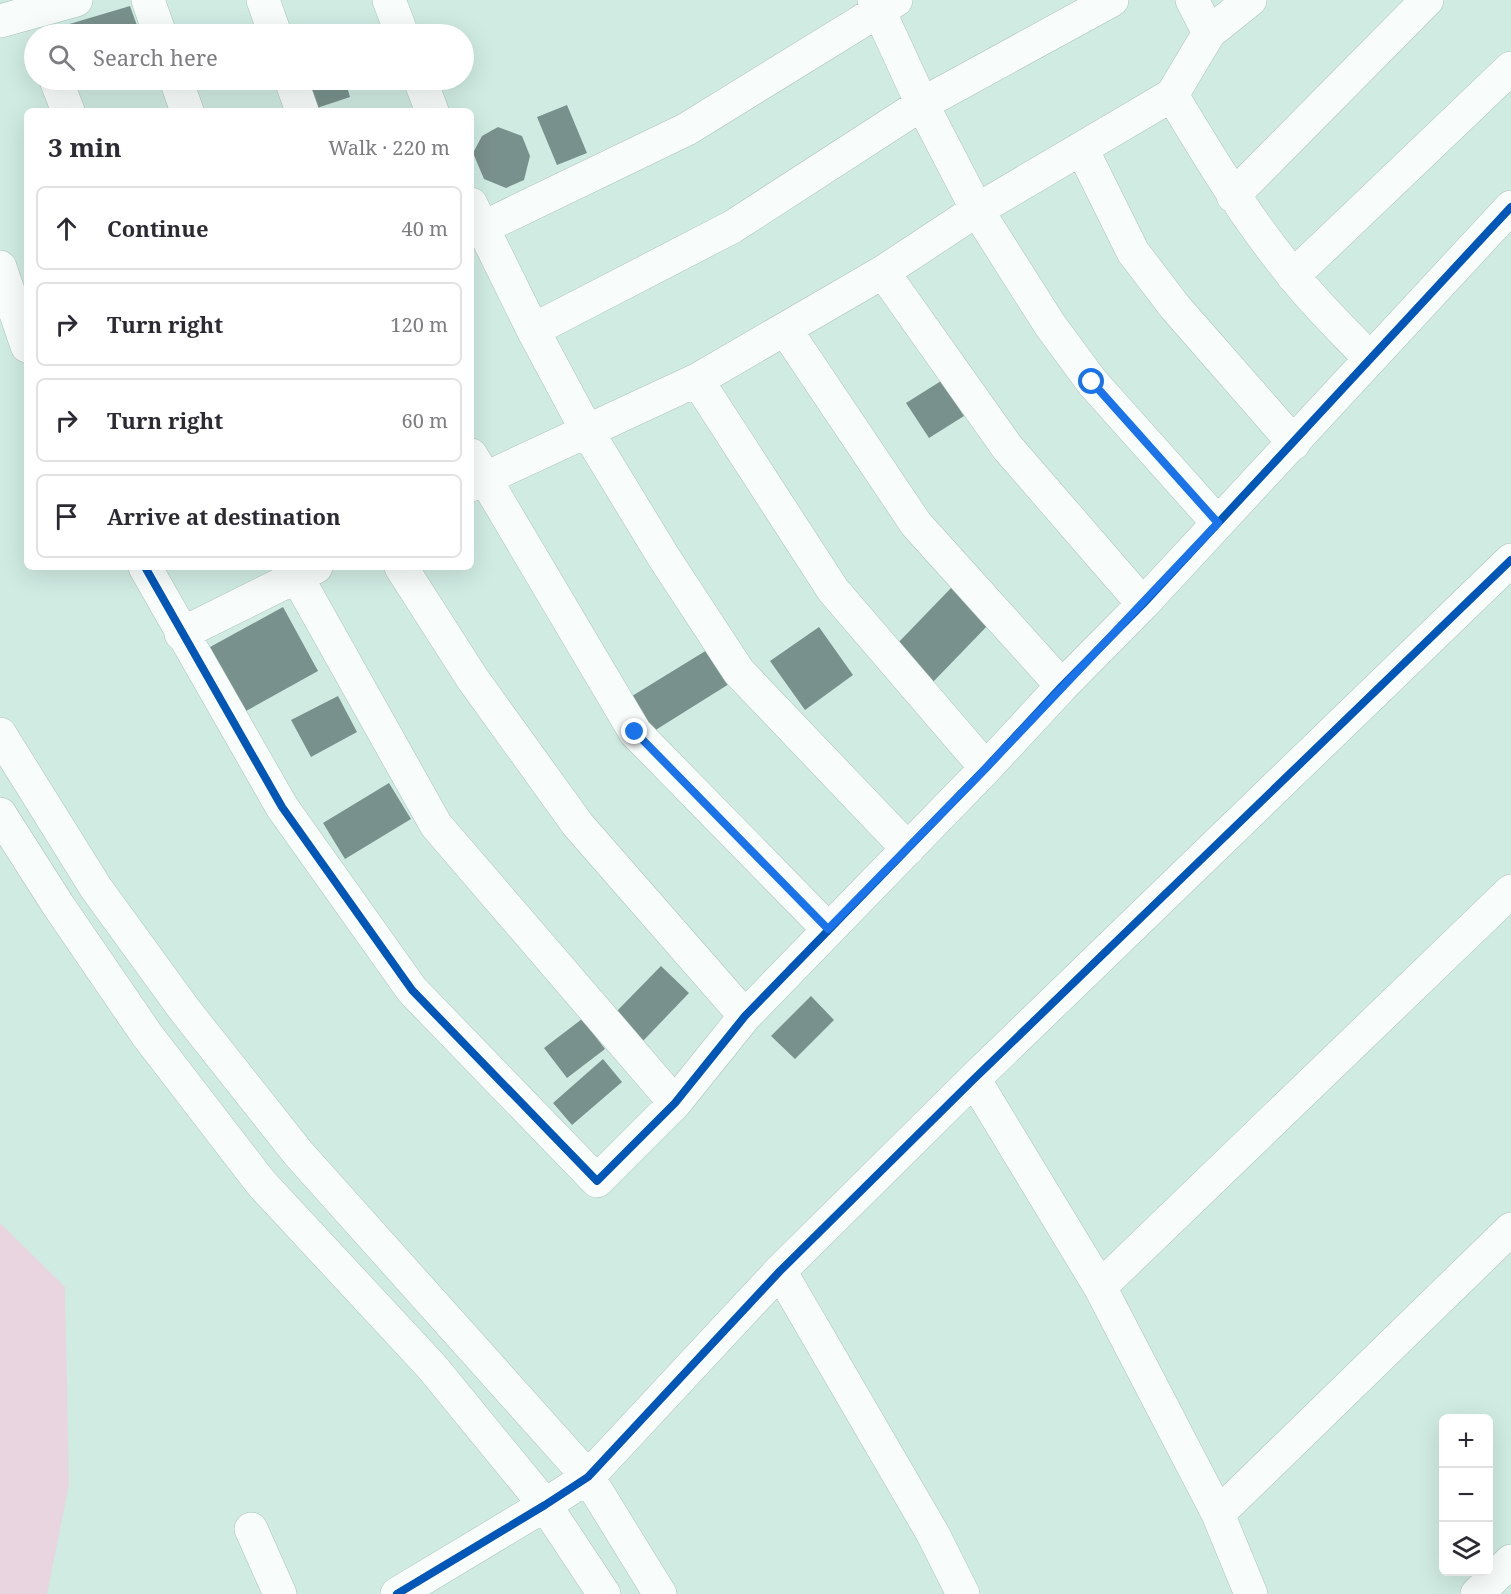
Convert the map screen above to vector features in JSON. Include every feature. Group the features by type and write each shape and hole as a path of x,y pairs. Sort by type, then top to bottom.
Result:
{"street":[{"path":"0,21 35,15 76,0"},
{"path":"148,0 156,24"},
{"path":"263,0 271,24"},
{"path":"389,0 398,24"},
{"path":"533,330 732,227 922,104 1112,0"},
{"path":"1192,0 1209,33"},
{"path":"828,929 635,732 476,473 587,431 697,380 883,272 977,210 1172,95 1209,33 1250,0"},
{"path":"1233,196 1427,0"},
{"path":"908,849 739,672 663,556 587,431 476,216 687,129 883,4 922,104 977,210 1050,325 1092,382 1218,523"},
{"path":"1293,276 1511,68"},
{"path":"60,90 67,108"},
{"path":"180,90 186,108"},
{"path":"295,90 301,108"},
{"path":"424,90 431,108"},
{"path":"1172,95 1233,196 1293,276 1370,358"},
{"path":"1082,149 1133,252 1175,307 1294,443"},
{"path":"147,570 282,807 412,990 597,1181 675,1103 745,1016 1143,604 1511,207"},
{"path":"0,267 24,337"},
{"path":"883,272 1007,447 1143,604"},
{"path":"785,329 916,524 1062,686"},
{"path":"697,380 833,590 986,768"},
{"path":"397,1594 588,1477 780,1271 974,1079 1511,560"},
{"path":"403,570 472,678 578,825 745,1016"},
{"path":"182,634 306,572 436,825 675,1103"},
{"path":"0,734 96,888 184,1009 298,1153 588,1477 660,1594"},
{"path":"0,814 58,905 147,1035 261,1183 432,1367 545,1505 604,1594"},
{"path":"1100,1287 1510,895"},
{"path":"974,1079 1100,1287 1218,1515 1251,1594"},
{"path":"1218,1515 1511,1229"},
{"path":"780,1271 933,1534 963,1594"},
{"path":"251,1529 280,1594"},
{"path":"1477,1594 1511,1561"}],"shaded area":[{"path":"0,1223 65,1287 69,1484 47,1594 0,1594"}],"building":[{"path":"130,6 136,24 70,24"},
{"path":"307,90 348,90 350,97 317,108 308,108"},
{"path":"567,105 587,153 557,165 537,117"},
{"path":"498,127 522,136 530,156 524,180 506,188 484,179 474,155 482,136"},
{"path":"941,381 964,416 929,438 906,403"},
{"path":"953,586 991,622 933,682 895,646"},
{"path":"283,607 318,671 237,716 201,652"},
{"path":"819,627 853,675 805,710 770,661"},
{"path":"707,650 729,684 646,736 624,701"},
{"path":"338,696 357,732 311,757 291,720"},
{"path":"389,783 411,819 345,859 323,823"},
{"path":"661,966 689,993 643,1041 615,1013"},
{"path":"811,996 834,1020 795,1059 771,1036"},
{"path":"582,1019 605,1049 567,1078 544,1048"},
{"path":"603,1059 622,1082 572,1125 553,1103"}],"cycle path":[{"path":"147,570 282,807 412,990 597,1181 675,1103 745,1016 1143,604 1511,207"},
{"path":"397,1594 588,1477 780,1271 974,1079 1511,560"}],"route":[{"path":"635,732 828,929 986,768 1218,523 1092,382"}]}
